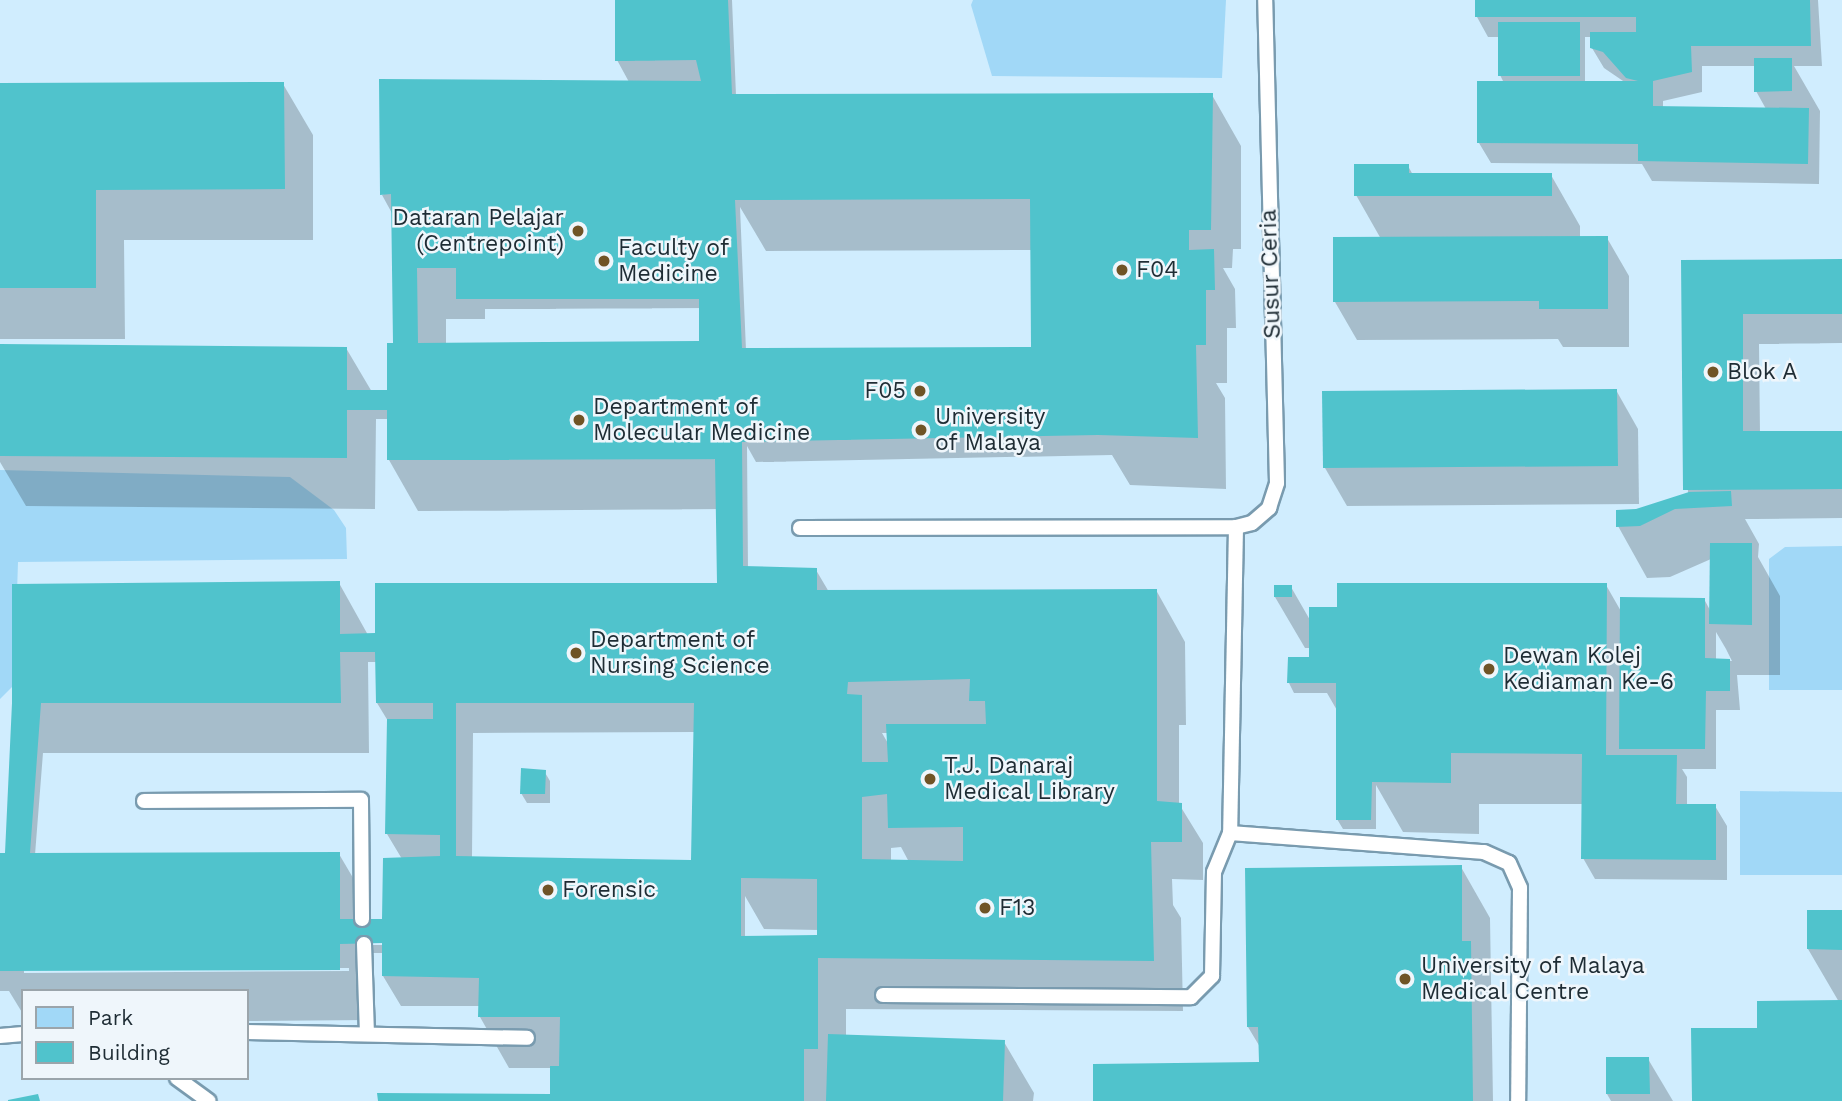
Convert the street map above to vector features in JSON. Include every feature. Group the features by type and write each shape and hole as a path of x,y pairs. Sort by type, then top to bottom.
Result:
{"lane":[{"name":"Susur Ceria","path":"1236,527 1262,516 1277,483 1265,0"},
{"path":"800,528 1236,527 1230,832 1214,872 1212,976 1191,997 883,995"},
{"path":"144,801 361,800 362,919"},
{"path":"1230,832 1484,852 1509,863 1520,888 1517,1101"},
{"path":"364,944 367,1034"},
{"path":"248,1032 527,1038"},
{"path":"0,1036 21,1034"},
{"path":"180,1080 209,1101"}],"green space":[{"path":"973,0 1226,0 1222,78 992,76 971,5"},
{"path":"0,470 290,477 334,510 346,528 347,559 18,562 14,685 0,699"},
{"path":"1842,546 1842,690 1769,690 1769,559 1785,547"},
{"path":"1740,791 1842,792 1842,875 1740,875"}],"building":[{"path":"615,0 728,0 732,94 1213,93 1211,230 1189,230 1189,250 1214,249 1215,290 1206,290 1206,345 1196,345 1198,438 1098,435 742,442 743,566 817,568 817,590 1157,589 1157,801 1182,803 1182,842 1151,842 1154,961 818,958 818,1049 804,1049 804,1101 378,1101 377,1093 550,1094 550,1066 559,1066 560,1017 478,1017 479,978 382,976 382,943 340,944 340,970 0,971 0,853 5,853 12,703 12,584 340,581 340,634 375,633 375,583 717,583 715,459 387,460 387,410 347,410 347,458 0,456 0,344 347,347 347,390 387,390 387,343 393,343 391,194 380,195 379,79 701,81 696,60 615,61","holes":["1030,199 1031,347 742,348 735,200","417,268 456,268 456,299 699,299 699,341 418,343","340,652 375,652 376,703 433,703 433,719 387,719 385,834 440,835 440,856 383,858 382,919 340,919 340,852 30,853 41,703 341,703","970,679 969,701 985,701 986,724 886,724 888,762 862,762 862,695 847,694 848,682","456,703 694,703 691,860 456,856","887,794 888,828 963,827 963,861 862,859 862,797","741,878 817,879 817,935 741,936"]},
{"path":"1475,0 1810,0 1811,46 1691,46 1692,72 1653,81 1653,106 1809,108 1808,164 1638,161 1638,144 1477,143 1477,81 1638,81 1626,78 1603,52 1590,48 1590,32 1636,32 1636,17 1475,17"},
{"path":"1498,22 1580,22 1580,76 1498,76"},
{"path":"1754,58 1792,58 1792,91 1754,92"},
{"path":"284,82 285,189 96,190 96,288 0,288 0,83"},
{"path":"1354,164 1409,164 1409,173 1552,173 1552,196 1354,196"},
{"path":"1608,236 1608,309 1539,309 1539,301 1333,302 1333,237"},
{"name":"Blok A","path":"1842,259 1842,314 1743,314 1743,431 1842,431 1842,489 1683,490 1681,260"},
{"path":"1617,389 1618,466 1323,468 1322,391"},
{"path":"1731,491 1732,506 1675,509 1640,526 1616,527 1616,510 1636,509 1689,492"},
{"path":"1710,543 1752,543 1752,625 1709,624"},
{"name":"Dewan Kolej Kediaman Ke-6","path":"1337,583 1607,583 1606,755 1677,755 1676,804 1716,804 1716,860 1581,859 1582,754 1451,753 1451,783 1372,782 1371,820 1336,820 1336,683 1287,683 1288,657 1309,657 1309,607 1337,607"},
{"path":"1274,585 1292,585 1292,597 1274,597"},
{"path":"1620,597 1705,598 1705,658 1730,659 1730,691 1706,691 1705,749 1619,749"},
{"path":"521,768 546,770 545,794 520,794"},
{"path":"1462,865 1462,941 1471,941 1473,1101 1093,1101 1093,1064 1259,1062 1258,1027 1247,1027 1245,868"},
{"path":"1807,910 1842,910 1842,950 1807,949"},
{"path":"1842,1000 1842,1101 1692,1101 1691,1028 1757,1028 1757,1001"},
{"path":"828,1034 1005,1040 1003,1101 826,1101"},
{"path":"1606,1057 1649,1057 1650,1094 1606,1094"},
{"path":"38,1094 40,1101 8,1101 8,1100"}],"place":[{"name":"Dataran Pelajar (Centrepoint)","path":"578,231"},
{"name":"Faculty of Medicine","path":"604,261"},
{"name":"F04","path":"1122,270"},
{"name":"Blok A","path":"1713,372"},
{"name":"F05","path":"920,391"},
{"name":"Department of Molecular Medicine","path":"579,420"},
{"name":"University of Malaya","path":"921,430"},
{"name":"Department of Nursing Science","path":"576,653"},
{"name":"Dewan Kolej Kediaman Ke-6","path":"1489,669"},
{"name":"T.J. Danaraj Medical Library","path":"930,779"},
{"name":"Forensic","path":"548,890"},
{"name":"F13","path":"985,908"},
{"name":"University of Malaya Medical Centre","path":"1405,979"}]}
